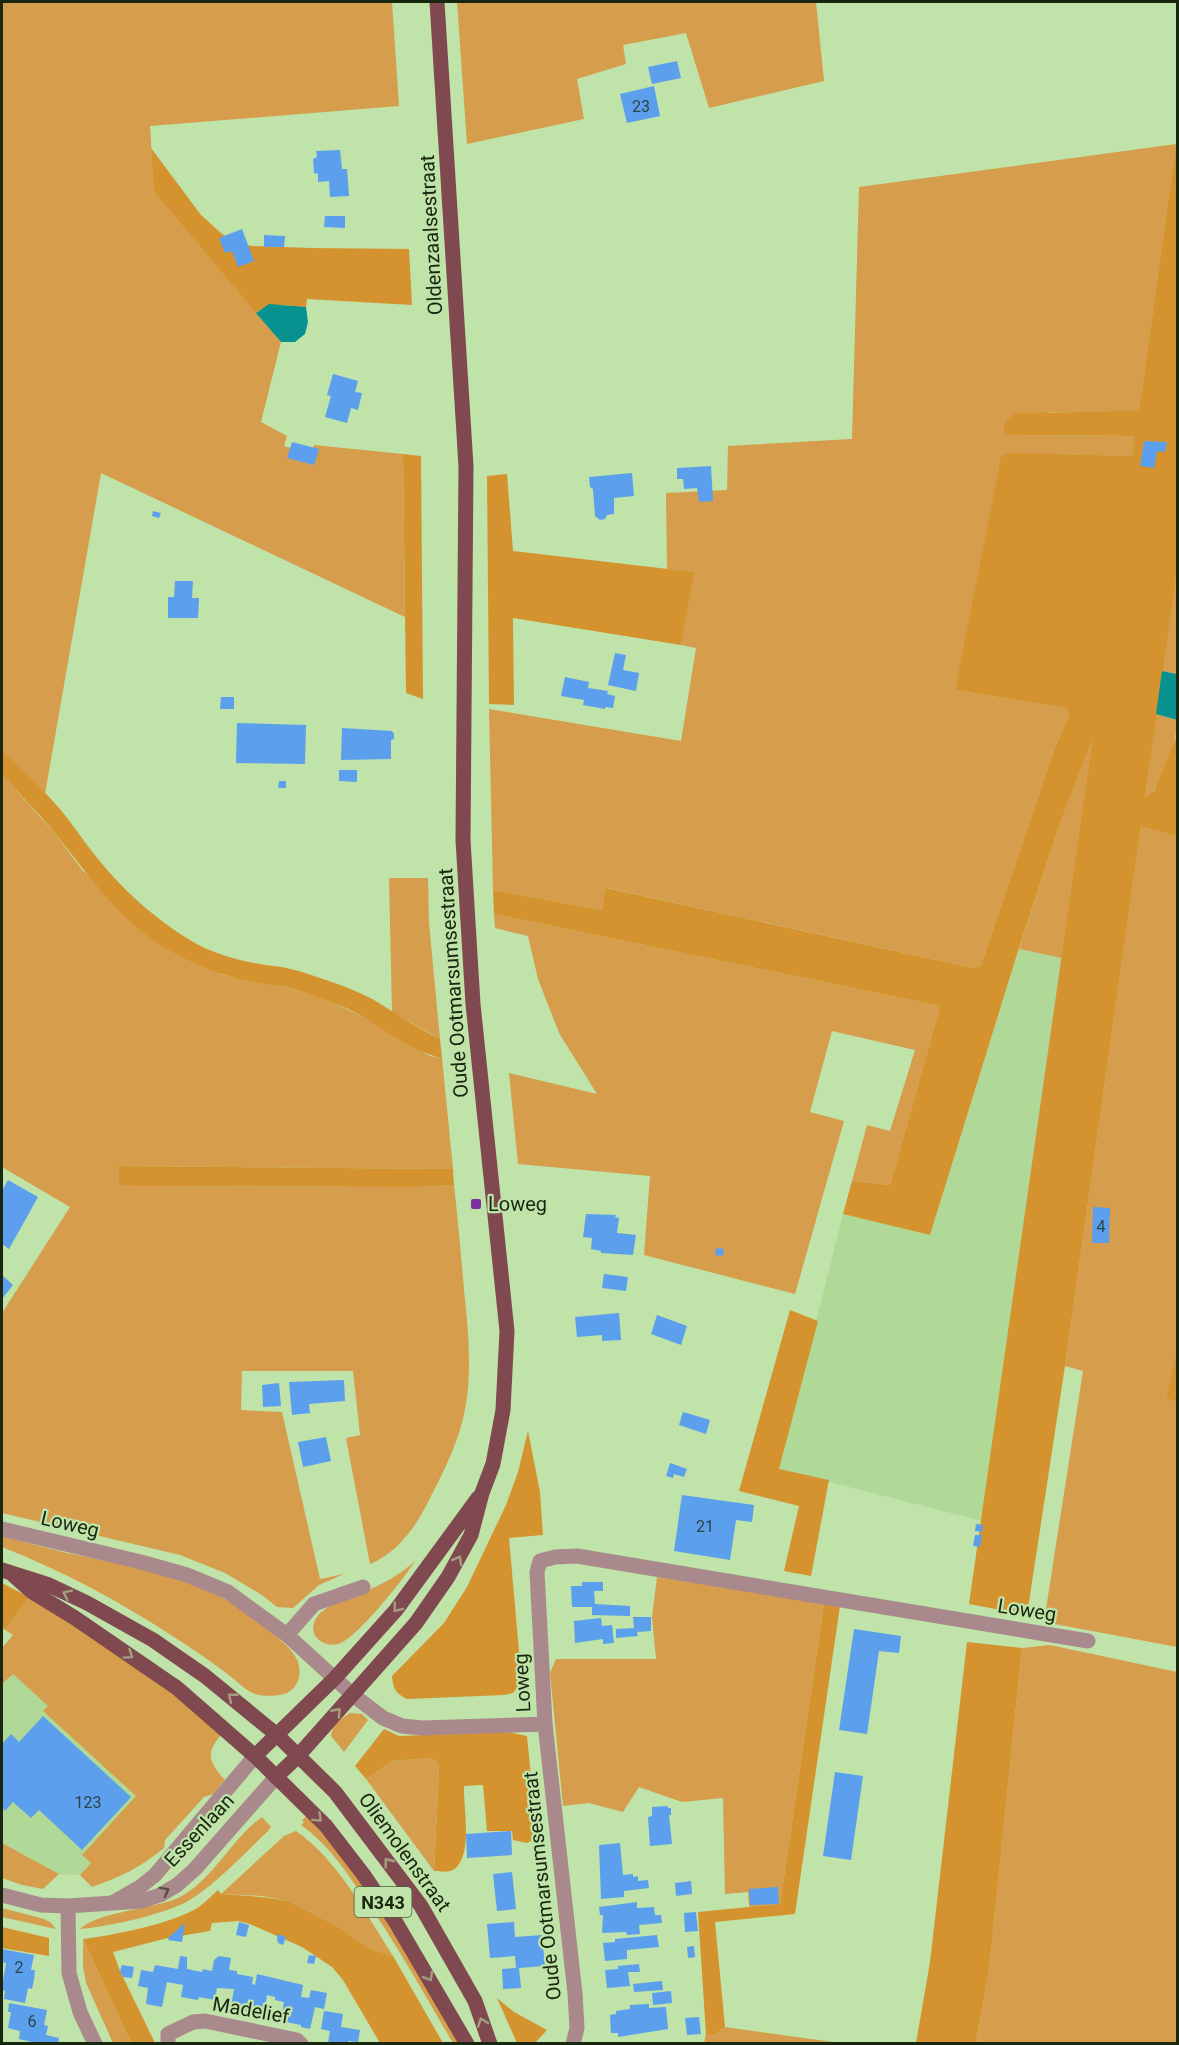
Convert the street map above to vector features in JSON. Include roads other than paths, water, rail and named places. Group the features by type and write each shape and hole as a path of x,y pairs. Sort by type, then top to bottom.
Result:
{"main road":[{"name":"Oldenzaalsestraat","path":"438,2 466,466"},
{"name":"Oude Ootmarsumsestraat","path":"276,1777 298,1756 416,1623 448,1577 471,1535 482,1493 493,1464 503,1410 507,1331 473,1004 463,840 466,466"},
{"name":"Oude Ootmarsumsestraat","path":"255,1756 335,1678 396,1610 482,1493"},
{"name":"N343","path":"7,1572 49,1585 87,1603 153,1640 205,1676 277,1735"},
{"name":"N343","path":"7,1572 31,1592 75,1618 177,1688 255,1756 326,1826 395,1921 467,2043"},
{"name":"Oliemolenstraat","path":"277,1735 335,1792 421,1906 475,2001 490,2043"}],"street":[{"name":"Loweg","path":"2,1529 141,1562 186,1575 228,1592 287,1635 353,1695 383,1718 402,1726 422,1728 545,1724 537,1572 540,1561 555,1557 577,1556 1088,1641"},
{"path":"287,1635 314,1604 363,1587"},
{"name":"Oude Ootmarsumsestraat","path":"545,1724 575,1993 577,2028 573,2043"},
{"name":"Essenlaan","path":"109,1905 140,1887 155,1875 255,1756"},
{"name":"Essenlaan","path":"2,1895 41,1905 68,1906 109,1905 141,1901 159,1895 177,1885 195,1869 276,1777"},
{"path":"68,1906 69,1973 80,2012 94,2043"},
{"name":"Madelief","path":"168,2043 168,2034 193,2022 204,2021 297,2040 301,2043"}],"water":[{"path":"269,304 306,307 308,322 305,334 295,342 281,342 256,313"},
{"path":"1162,671 1177,674 1177,720 1156,714"}],"place":[{"name":"Loweg","path":"476,1204"}]}
